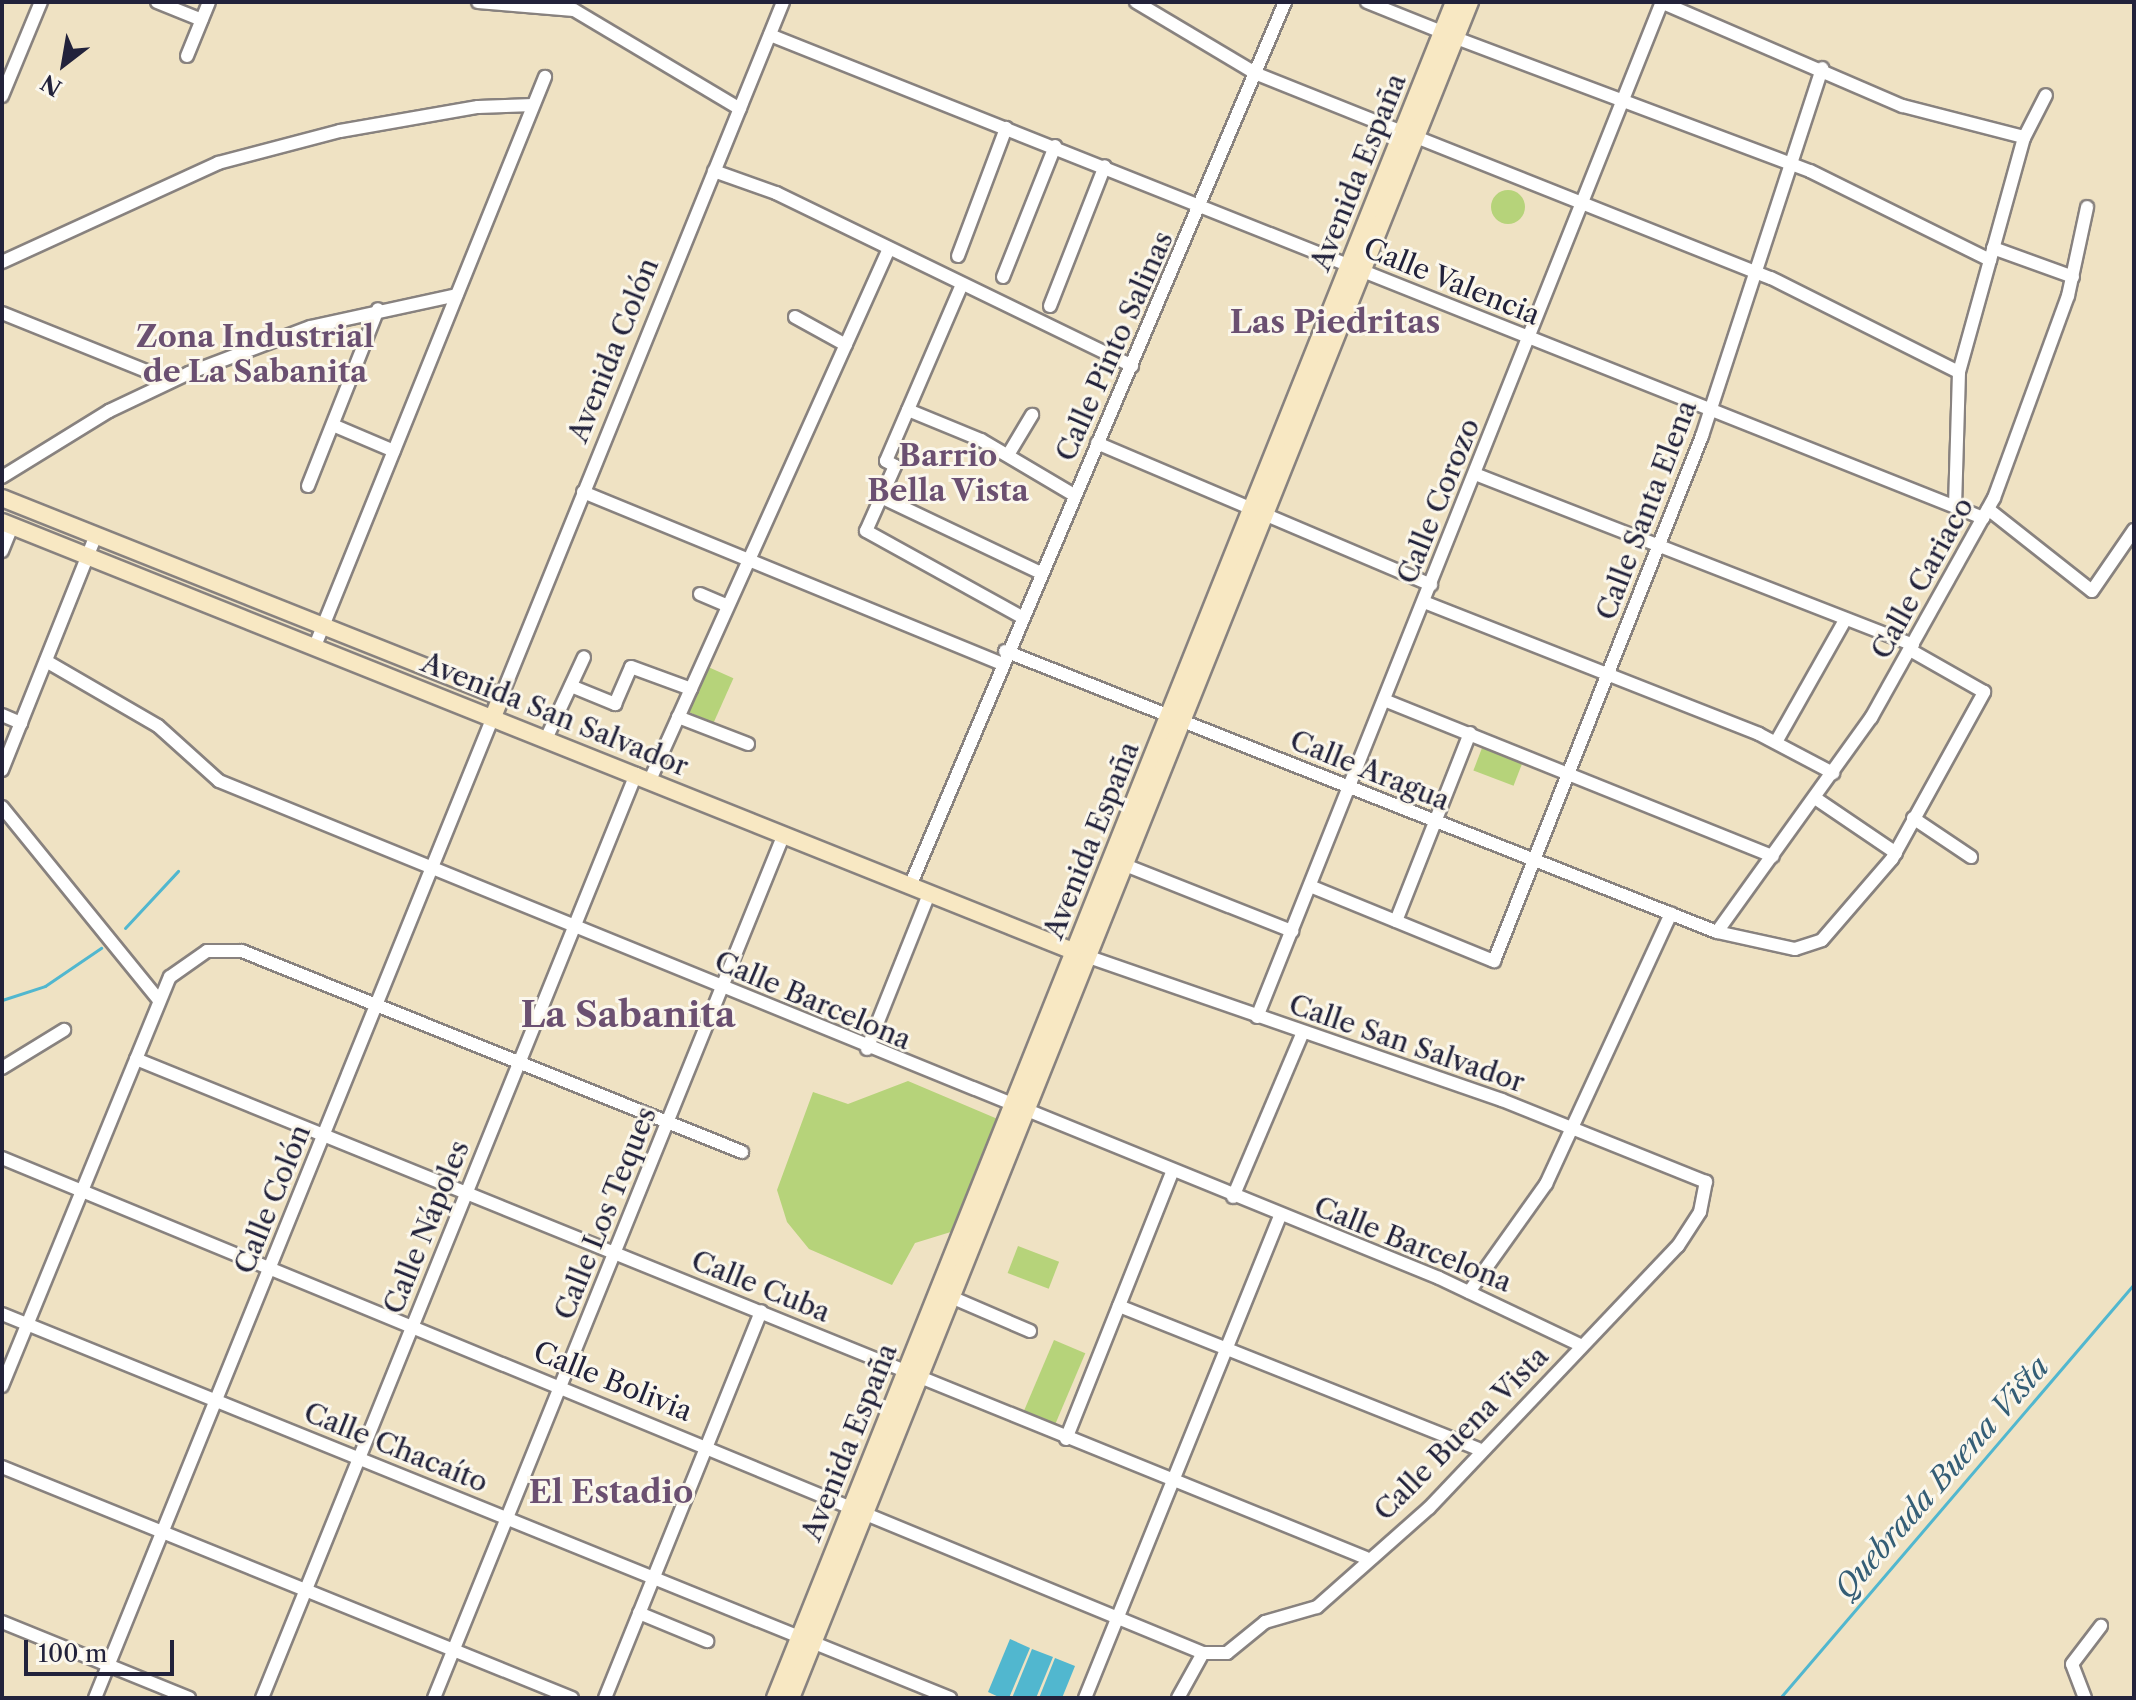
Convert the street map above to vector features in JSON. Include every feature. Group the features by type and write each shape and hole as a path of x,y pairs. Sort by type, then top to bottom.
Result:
{"main road":[{"name":"Avenida España","path":"1449,35 1454,2"},
{"name":"Avenida España","path":"775,1698 806,1639 1449,35 1470,2"},
{"name":"Avenida San Salvador","path":"2,498 501,697"},
{"name":"Avenida San Salvador","path":"7,524 1081,954"},
{"name":"Avenida Colón","path":"493,717 501,697"},
{"name":"Avenida España","path":"1081,954 1125,865 1176,718"},
{"name":"Avenida España","path":"912,1375 951,1297 1018,1111"},
{"name":"Avenida España","path":"791,1698 806,1639"}],"street":[{"path":"2,96 6,76 41,2"},
{"path":"157,2 202,20"},
{"path":"187,56 209,2"},
{"path":"478,2 545,4 586,16 740,109"},
{"name":"Avenida Colón","path":"501,697 783,2"},
{"path":"1136,2 1257,74 1756,272 1959,372"},
{"name":"Calle Pinto Salinas","path":"910,886 1020,616 1202,206 1285,2"},
{"path":"1367,2 1621,102 1790,162 1992,254 2073,277"},
{"path":"1662,2 1822,68 1903,106 2024,137"},
{"name":"Calle Corozo","path":"1257,1017 1662,2"},
{"name":"Calle Valencia","path":"770,35 1955,507 1985,513 2092,591 2134,530"},
{"name":"Calle Santa Elena","path":"1396,921 1494,961 1660,545 1710,410 1822,68"},
{"path":"315,646 545,77"},
{"path":"1955,507 1959,372 2024,137 2046,95"},
{"path":"2,262 218,163 340,131 533,105"},
{"path":"958,256 1006,128"},
{"path":"1003,277 1055,146"},
{"path":"1050,306 1105,166"},
{"path":"714,171 776,193 960,289 1132,366"},
{"name":"Calle Cariaco","path":"1717,932 1833,773 1911,648 1985,513 2073,277 2087,207"},
{"name":"Calle Nápoles","path":"262,1698 574,926 643,777 678,717 888,251"},
{"path":"960,289 908,410 881,497 866,531 1020,616"},
{"path":"2,477 171,381 378,309 457,295"},
{"path":"308,486 378,309"},
{"path":"2,313 171,381"},
{"path":"795,317 846,345"},
{"path":"908,410 1008,455 1074,495"},
{"path":"1008,455 1032,415"},
{"path":"333,425 394,451"},
{"path":"1097,443 1431,585"},
{"path":"1475,474 1660,545 1911,648"},
{"name":"Calle Aragua","path":"583,492 1003,657 1176,718 1717,932 1765,947 1815,945 1896,853 1984,692 1911,648"},
{"path":"881,497 1039,572"},
{"path":"2,551 7,524"},
{"path":"2,770 96,535"},
{"path":"700,594 728,606"},
{"path":"1424,602 1776,742 1833,773"},
{"path":"1776,742 1845,620"},
{"path":"546,739 584,657"},
{"name":"Calle Barcelona","path":"46,661 158,726 219,781 1018,1111 1469,1292 1582,1346"},
{"path":"571,686 615,704 631,667 691,689"},
{"path":"1384,700 1773,856"},
{"path":"2,715 21,723"},
{"name":"Calle Colón","path":"95,1698 493,717"},
{"path":"678,717 748,744"},
{"path":"1310,886 1396,921 1470,733"},
{"path":"1815,798 1896,853"},
{"path":"2,807 159,1000"},
{"path":"1913,818 1971,857"},
{"name":"Calle Los Teques","path":"434,1698 784,834"},
{"path":"1125,865 1292,931"},
{"path":"867,1049 929,894"},
{"path":"1469,1292 1537,1200 1574,1127 1671,914"},
{"path":"2,1386 159,1000 176,967 219,948 377,1004 742,1152"},
{"name":"Calle San Salvador","path":"1081,954 1574,1127 1706,1182"},
{"path":"2,1068 64,1030"},
{"path":"1233,1197 1303,1032"},
{"name":"Calle Cuba","path":"136,1059 761,1311 1066,1439 1366,1558"},
{"name":"Calle Bolivia","path":"2,1158 1119,1613 1203,1653"},
{"path":"1066,1439 1172,1172"},
{"name":"Calle Buena Vista","path":"1203,1653 1227,1653 1265,1622 1312,1610 1366,1558 1429,1508 1478,1449 1678,1246 1700,1212 1706,1182"},
{"path":"1085,1698 1280,1216"},
{"path":"951,1297 1030,1331"},
{"path":"1119,1306 1478,1449"},
{"path":"605,1698 761,1311"},
{"name":"Calle Chacaíto","path":"2,1314 950,1698"},
{"path":"2,1467 572,1698"},
{"path":"639,1613 707,1641"},
{"path":"2,1622 189,1698"},
{"path":"2085,1698 2072,1664 2101,1626"},
{"path":"1178,1698 1203,1653"}],"green space":[{"path":"1508,190 1520,195 1525,207 1520,219 1508,224 1496,219 1491,207 1496,195"},
{"path":"706,666 733,678 713,723 686,711"},
{"path":"1482,748 1522,763 1514,786 1473,770"},
{"path":"908,1081 1000,1120 954,1231 915,1243 892,1285 809,1249 787,1222 777,1190 813,1092 848,1104"},
{"path":"1018,1246 1059,1262 1049,1289 1008,1273"},
{"path":"1054,1340 1085,1353 1055,1424 1024,1411"}],"water":[{"path":"1010,1639 1030,1648 1009,1698 1001,1698 988,1692"},
{"path":"1032,1649 1053,1657 1036,1698 1012,1698"},
{"path":"1055,1658 1075,1666 1062,1698 1039,1698"}],"waterway":[{"path":"125,928 178,871"},
{"path":"2,1000 45,986 101,948"},
{"name":"Quebrada Buena Vista","path":"1780,1698 2134,1284"}],"district":[{"name":"Las Piedritas","path":"1335,322"},
{"name":"Zona Industrial de La Sabanita","path":"255,354"},
{"name":"Barrio Bella Vista","path":"948,473"},
{"name":"La Sabanita","path":"628,1015"},
{"name":"El Estadio","path":"611,1492"}]}
